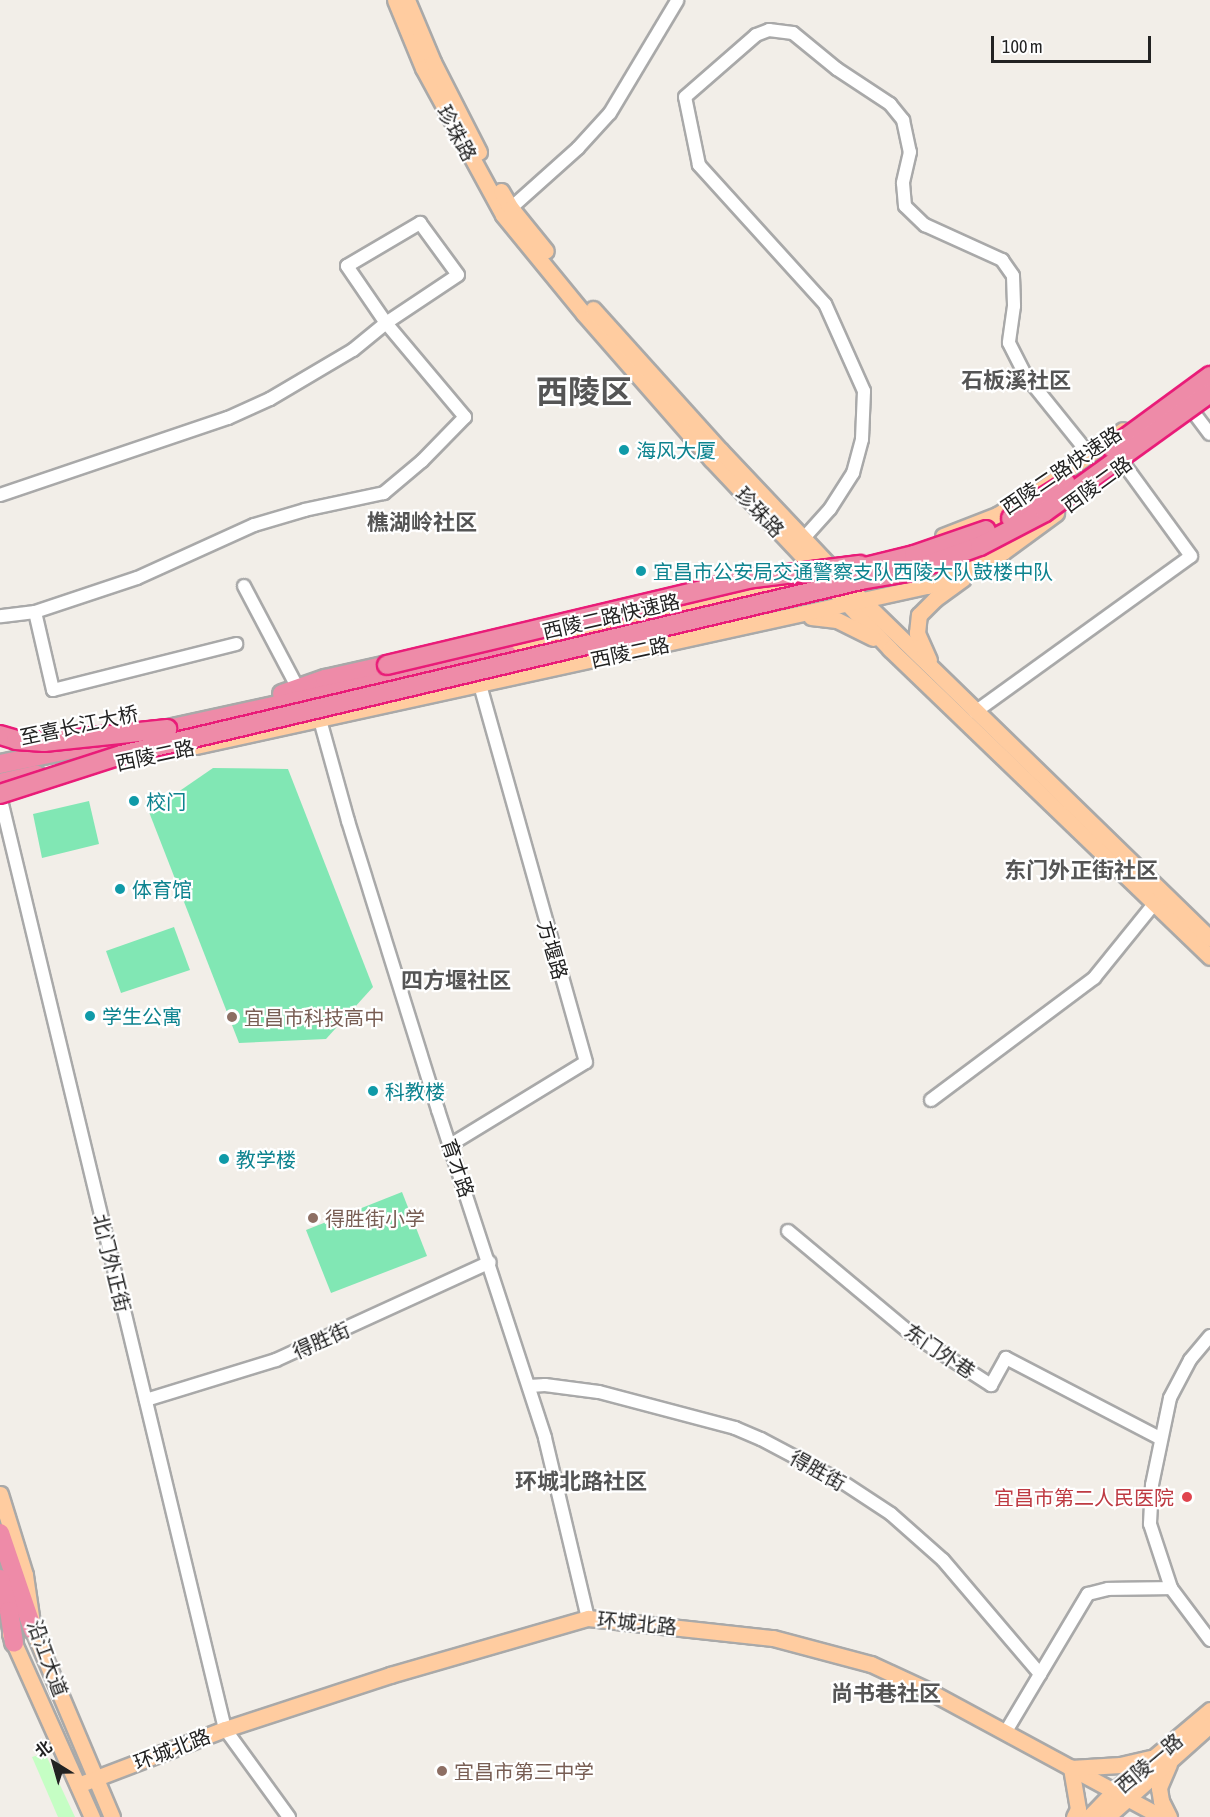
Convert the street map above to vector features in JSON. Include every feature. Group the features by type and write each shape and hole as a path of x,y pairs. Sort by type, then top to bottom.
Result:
{"highway":[{"name":"西陵二路快速路","path":"167,729 615,631 955,542 1010,519 1060,487 1210,376"},
{"name":"西陵二路快速路","path":"121,755 861,580 908,572 980,546 1046,512 1210,393"},
{"path":"267,698 299,690 325,679 747,579 880,563"},
{"path":"0,735 16,740 44,742 167,729"},
{"name":"至喜长江大桥","path":"0,762 167,729"},
{"path":"0,795 121,755"},
{"name":"至喜长江大桥","path":"0,783 121,755"},
{"path":"0,1533 33,1630"},
{"path":"0,1579 5,1611 14,1643"}],"main road":[{"name":"珍珠路","path":"394,0 423,68 503,215 584,314 703,450 855,603 955,693 1210,939"},
{"name":"珍珠路","path":"406,0 433,62 480,155 511,208 593,309 803,539 825,572"},
{"name":"西陵二路","path":"299,690 825,572 909,549 997,515 1044,487 1210,366"},
{"name":"西陵二路","path":"0,788 855,603 951,578 1003,552 1210,401"},
{"path":"955,693 924,652 917,633 919,615 935,599 1003,552"},
{"name":"珍珠路","path":"855,603 890,649 1210,957"},
{"path":"800,615 837,620 860,630 890,649"},
{"name":"西陵二路","path":"0,762 267,698"},
{"name":"沿江大道","path":"0,1494 26,1575 33,1630 112,1817"},
{"name":"环城北路","path":"78,1785 225,1729 390,1675 588,1618 773,1638 871,1664 927,1690 1162,1817"},
{"name":"沿江大道","path":"14,1643 93,1817"},
{"name":"西陵一路","path":"1167,1756 1210,1710"},
{"name":"西陵一路","path":"1089,1817 1210,1725"},
{"path":"1074,1817 1078,1809 1071,1768 1100,1768 1167,1756 1159,1788 1161,1800 1170,1817"},
{"name":"西陵一路","path":"1107,1817 1122,1794"}],"street":[{"path":"511,208 578,148 610,113 677,1"},
{"path":"803,539 830,509 853,473 862,439 864,391 825,304 699,165 685,97 756,35 769,30 793,33 837,69 890,104 903,120 910,152 903,183 906,206 925,225 1002,260 1013,276 1014,306 1009,343 1026,376 1089,454"},
{"path":"0,495 238,413 270,399 353,350 386,323 458,275 420,223 347,266 386,323 465,417 422,460 384,493 305,510 254,525 137,578 35,612 0,615"},
{"path":"1194,413 1210,435"},
{"path":"975,712 1191,556 1124,464"},
{"path":"244,586 299,690"},
{"path":"35,612 53,690 236,644"},
{"name":"方堰路","path":"450,1145 586,1062 480,685"},
{"name":"育才路","path":"320,720 348,821 450,1145 530,1386 545,1438 588,1618"},
{"name":"北门外正街","path":"0,795 225,1729"},
{"path":"931,1100 1094,978 1154,904"},
{"name":"东门外巷","path":"788,1232 909,1332 991,1385 1006,1358 1160,1437"},
{"name":"得胜街","path":"146,1400 276,1360 490,1262"},
{"path":"1210,1336 1190,1360 1170,1398 1160,1437 1152,1485 1150,1524 1172,1588 1210,1640"},
{"name":"得胜街","path":"530,1386 545,1385 599,1392 735,1428 761,1439 844,1483 891,1515 944,1560 1040,1674"},
{"path":"1005,1733 1088,1594 1108,1589 1172,1588"},
{"path":"225,1729 290,1817"}],"green space":[{"path":"213,768 288,769 373,987 326,1039 239,1043 149,812"},
{"path":"89,801 99,844 42,858 33,814"},
{"path":"174,927 190,970 121,993 106,951"},
{"path":"402,1192 427,1256 331,1293 306,1230"},
{"path":"45,1753 75,1817 58,1817 32,1757"}],"place":[{"name":"海风大厦","path":"624,450"},
{"name":"宜昌市公安局交通警察支队西陵大队鼓楼中队","path":"641,571"},
{"name":"校门","path":"134,801"},
{"name":"体育馆","path":"120,889"},
{"name":"学生公寓","path":"90,1016"},
{"name":"宜昌市科技高中","path":"232,1017"},
{"name":"科教楼","path":"373,1091"},
{"name":"教学楼","path":"224,1159"},
{"name":"得胜街小学","path":"313,1218"},
{"name":"宜昌市第二人民医院","path":"1187,1497"},
{"name":"宜昌市第三中学","path":"442,1771"}],"district":[{"name":"石板溪社区","path":"1016,381"},
{"name":"西陵区","path":"584,392"},
{"name":"樵湖岭社区","path":"422,523"},
{"name":"东门外正街社区","path":"1081,871"},
{"name":"四方堰社区","path":"456,981"},
{"name":"环城北路社区","path":"581,1482"},
{"name":"尚书巷社区","path":"886,1694"}]}
